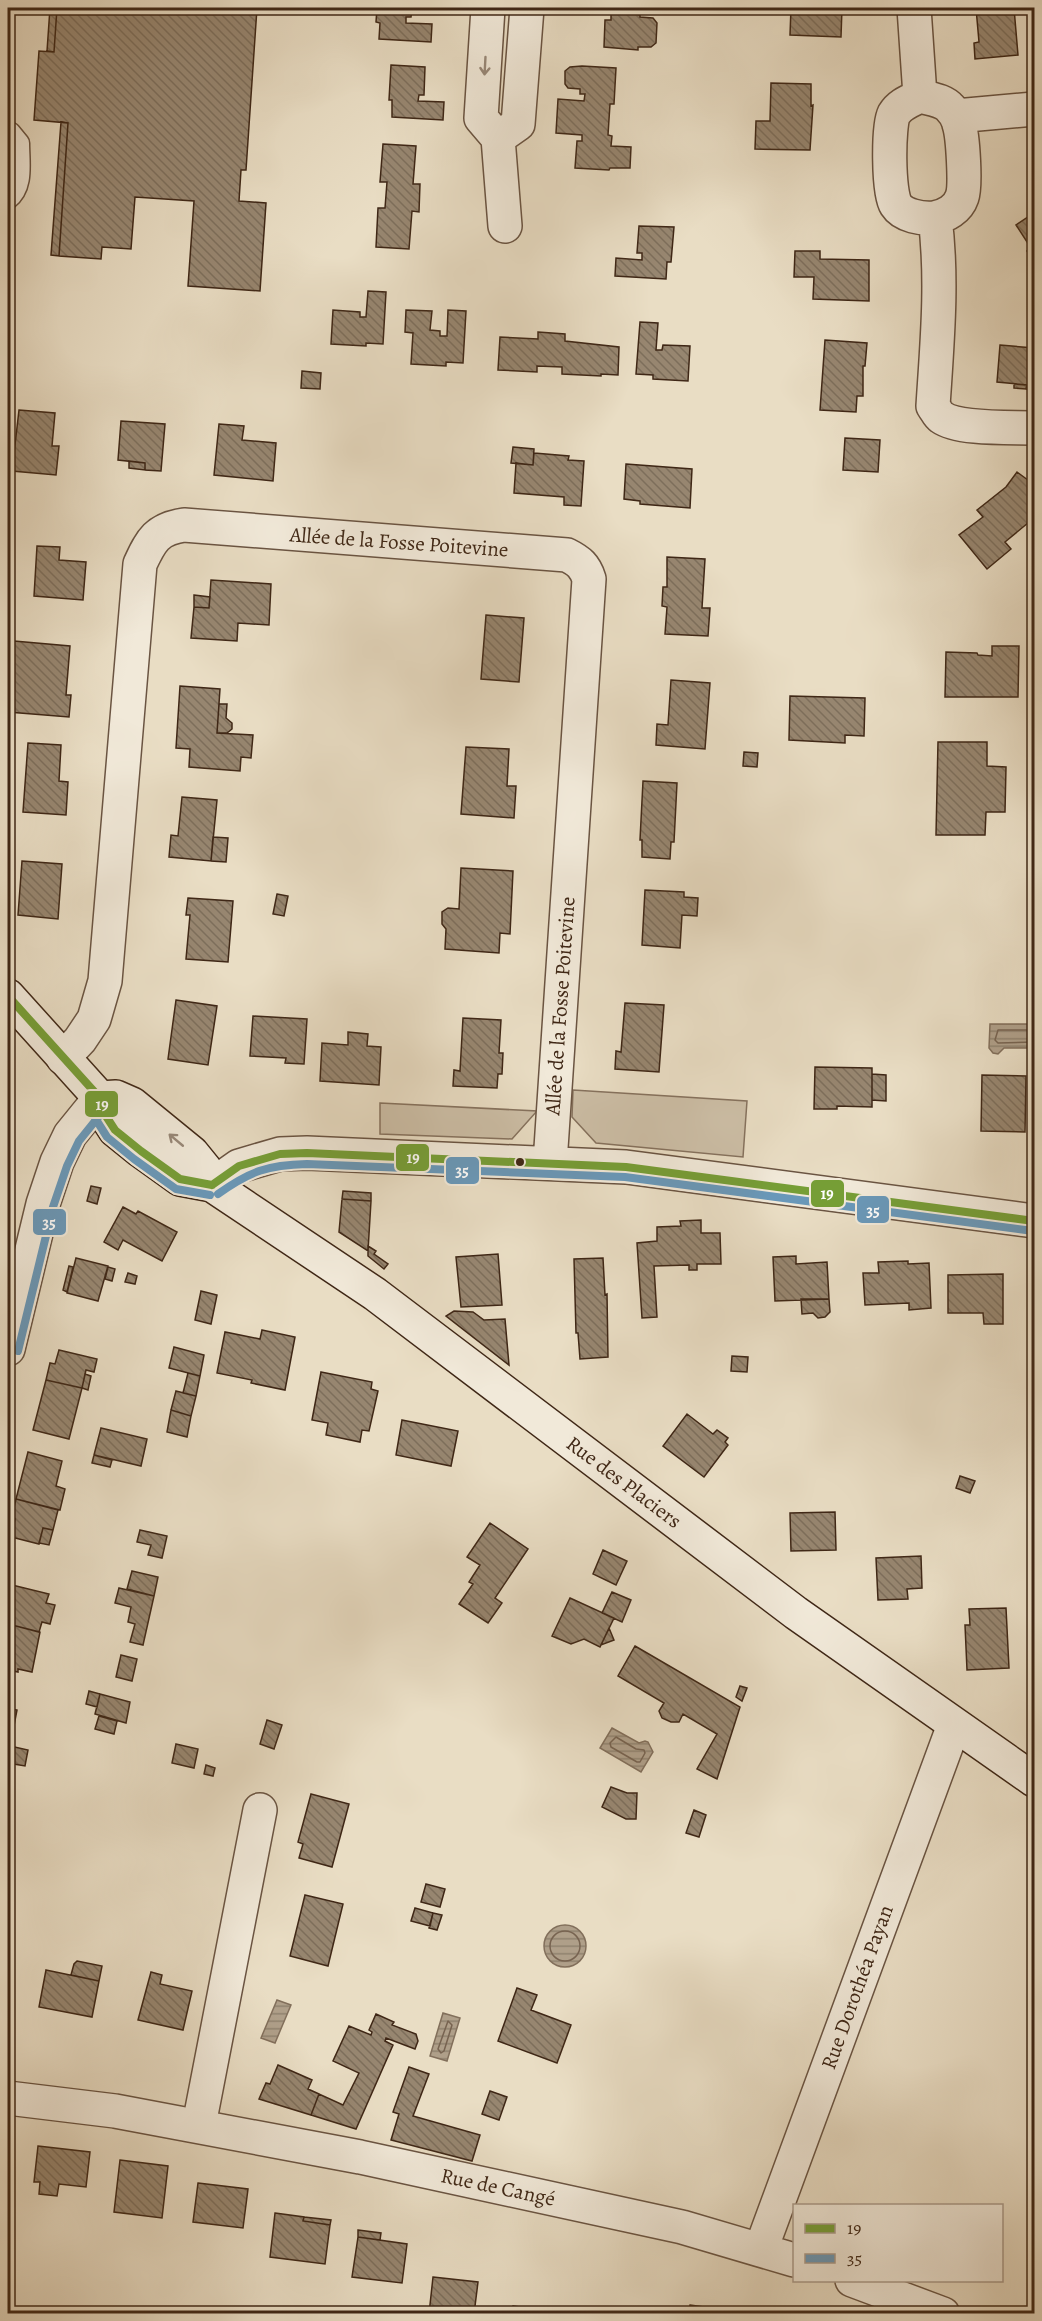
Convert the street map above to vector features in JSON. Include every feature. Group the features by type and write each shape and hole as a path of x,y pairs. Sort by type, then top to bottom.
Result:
{"street":[{"path":"488,8 482,118 498,138 505,226"},
{"path":"498,138 518,124 526,8"},
{"path":"914,8 920,96"},
{"path":"920,96 949,106 956,116 960,124 964,182 962,197 957,207 948,214 935,218 920,218 906,213 896,206 892,192 890,125 895,113 903,104 920,96"},
{"path":"956,116 1035,109"},
{"path":"935,218 939,325 933,406 940,416 952,423 982,427 1035,428"},
{"name":"Allée de la Fosse Poitevine","path":"63,1058 94,1019 105,981 140,564 151,541 168,528 184,525 567,555 578,560 589,579 550,1163"},
{"name":"Rue des Placiers","path":"8,996 100,1098 104,1113 115,1130 141,1151 180,1179 212,1185 375,1294 796,1613 1035,1780"},
{"path":"8,1349 43,1204 57,1162 70,1135 100,1098"},
{"path":"212,1185 239,1166 280,1154 378,1155 655,1170 1035,1221"},
{"name":"Rue Dorothéa Payan","path":"761,2249 954,1725"},
{"path":"199,2125 260,1810"},
{"name":"Rue de Cangé","path":"8,2098 69,2104 199,2125 360,2157 682,2227 793,2259"},
{"path":"858,2282 943,2313"}],"lane":[{"path":"8,132 11,132 20,143 20,184 15,194 8,200"}],"shaded area":[{"path":"573,1090 747,1101 743,1157 596,1143 572,1117"},
{"path":"380,1103 537,1111 512,1139 380,1134"}],"water":[{"path":"990,1024 1034,1024 1034,1048 1004,1048 998,1054 993,1053 989,1048"},
{"path":"612,1728 639,1743 648,1742 653,1752 641,1772 600,1748"},
{"path":"565,1925 573,1926 580,1931 585,1938 585,1954 580,1961 573,1966 565,1967 557,1966 550,1961 545,1954 544,1946 545,1938 550,1931 557,1926"},
{"path":"277,2000 291,2005 275,2043 261,2038"},
{"path":"443,2013 460,2018 447,2061 430,2056"}],"building":[{"path":"50,8 57,8 54,52 47,51"},
{"path":"57,8 257,8 246,170 241,170 239,201 266,203 260,291 188,286 194,201 135,197 131,249 102,247 101,259 59,256 68,123 34,120 39,51 54,52"},
{"path":"377,8 412,8 411,17 406,17 406,23 432,24 431,42 379,39 380,23 376,22"},
{"path":"585,8 637,8 636,14 640,17 653,18 657,23 656,43 651,47 638,47 638,50 604,47 605,20 611,20 611,14 585,12"},
{"path":"791,8 842,8 841,37 790,35"},
{"path":"976,8 1014,8 1018,55 975,59 974,43 979,42"},
{"path":"391,65 425,67 424,95 419,95 418,101 444,102 443,120 392,117 392,100 389,100"},
{"path":"570,67 616,68 614,104 610,104 608,135 612,136 611,146 631,147 630,168 610,168 609,170 575,168 577,141 582,141 582,135 556,133 558,99 584,101 585,94 580,94 580,89 568,88 565,84 565,71"},
{"path":"771,83 811,84 811,106 813,105 810,150 755,149 756,121 770,121"},
{"path":"61,122 68,123 59,256 51,255"},
{"path":"383,144 416,146 413,184 420,184 419,212 412,211 409,249 376,247 378,208 385,208 387,182 380,182"},
{"path":"1034,213 1034,263 1027,251 1031,248 1016,225"},
{"path":"639,226 674,227 671,262 667,262 666,279 615,276 616,258 642,260 642,253 637,253"},
{"path":"795,251 820,251 820,259 869,260 869,301 813,299 814,277 794,277"},
{"path":"368,291 386,292 383,344 366,343 366,346 331,344 333,310 360,312 360,317 366,317"},
{"path":"406,310 432,311 430,330 440,331 440,336 447,336 448,310 466,311 463,363 446,362 446,366 411,364 413,333 405,332"},
{"path":"640,322 658,323 656,350 662,350 663,345 690,346 688,381 653,379 653,375 636,374"},
{"path":"538,332 565,334 565,341 619,347 618,375 562,374 562,367 537,366 537,372 498,370 500,337 538,339"},
{"path":"825,340 867,343 865,366 863,366 863,396 857,396 856,412 820,410"},
{"path":"1000,345 1034,348 1034,390 1026,389 1027,385 997,382"},
{"path":"302,371 321,373 320,389 301,388"},
{"path":"1014,384 1027,385 1026,389 1014,388"},
{"path":"19,410 55,413 52,446 59,446 56,475 12,471"},
{"path":"121,421 165,424 161,471 145,470 145,463 118,460"},
{"path":"219,424 244,426 242,440 276,443 273,481 214,475"},
{"path":"845,438 880,440 878,472 843,470"},
{"path":"513,447 534,449 533,465 511,463"},
{"path":"534,453 569,456 568,460 584,461 581,506 564,505 564,497 514,493 516,463 533,465"},
{"path":"129,461 145,463 145,470 129,468"},
{"path":"626,464 692,469 690,508 640,504 640,501 624,499"},
{"path":"1017,472 1032,483 1034,480 1034,518 1005,542 1011,549 987,569 959,535 983,517 977,510 1006,487"},
{"path":"37,546 60,547 59,560 86,562 83,600 34,596"},
{"path":"667,557 705,559 702,608 710,608 708,636 665,634 667,607 662,606 663,587 667,587"},
{"path":"211,580 271,584 269,625 238,623 237,641 191,638 194,607 209,608"},
{"path":"194,595 210,597 209,608 194,607"},
{"path":"486,615 524,618 519,682 481,679"},
{"path":"14,641 70,646 66,695 71,695 69,717 8,712"},
{"path":"992,646 1019,646 1018,697 945,697 946,652 992,656"},
{"path":"671,680 710,683 705,749 656,745 657,724 668,725"},
{"path":"180,686 220,689 217,733 253,735 251,758 241,757 240,771 189,767 190,749 176,748"},
{"path":"790,696 865,698 864,736 845,735 845,743 789,740"},
{"path":"219,704 227,704 226,718 232,723 232,729 227,733 217,733"},
{"path":"938,742 987,742 987,766 1006,767 1005,812 986,812 985,835 936,835"},
{"path":"28,743 61,745 59,781 68,782 66,815 23,812"},
{"path":"466,747 509,749 507,786 516,786 514,818 461,814"},
{"path":"744,752 758,753 757,767 743,766"},
{"path":"643,781 677,783 674,842 671,842 670,859 642,857 642,840 640,840"},
{"path":"182,797 217,800 211,861 169,857 171,835 178,836"},
{"path":"213,837 228,838 226,862 211,861"},
{"path":"22,861 62,864 58,919 18,915"},
{"path":"461,868 513,871 510,934 500,933 499,953 445,949 446,929 442,924 442,912 448,908 459,909"},
{"path":"645,890 684,892 684,897 698,898 697,916 682,915 680,948 642,945"},
{"path":"277,894 288,896 284,916 273,914"},
{"path":"188,898 233,901 228,962 186,959 190,915 186,915"},
{"path":"176,1000 217,1006 208,1065 168,1059"},
{"path":"625,1003 664,1005 659,1072 615,1069 616,1051 621,1052"},
{"path":"253,1016 307,1019 304,1064 285,1063 286,1058 250,1056"},
{"path":"463,1018 501,1020 499,1053 503,1053 502,1074 498,1074 497,1088 453,1086 454,1070 460,1071"},
{"path":"348,1032 368,1034 367,1046 381,1047 379,1085 320,1081 322,1043 348,1045"},
{"path":"815,1067 872,1068 872,1107 837,1106 837,1109 814,1109"},
{"path":"872,1074 886,1075 886,1101 872,1100"},
{"path":"982,1075 1026,1076 1025,1132 981,1131"},
{"path":"8,1082 14,1083 8,1108"},
{"path":"91,1186 101,1188 97,1204 87,1201"},
{"path":"343,1191 371,1193 371,1201 342,1199"},
{"path":"342,1199 371,1201 368,1251 339,1232"},
{"path":"123,1207 136,1214 138,1211 177,1232 162,1261 123,1240 118,1250 104,1242"},
{"path":"701,1220 701,1233 720,1233 721,1264 697,1264 697,1270 689,1270 689,1265 654,1266 657,1317 642,1318 637,1243 657,1241 657,1227 681,1226 680,1221"},
{"path":"368,1246 376,1251 374,1254 388,1264 384,1269 368,1256"},
{"path":"498,1254 502,1305 461,1307 456,1257"},
{"path":"796,1256 796,1264 827,1262 829,1299 775,1301 773,1257"},
{"path":"76,1258 108,1266 98,1301 67,1293"},
{"path":"603,1258 605,1295 607,1294 608,1357 580,1359 578,1333 576,1333 574,1259"},
{"path":"908,1261 908,1264 929,1263 931,1308 909,1310 909,1303 865,1305 863,1273 879,1273 878,1262"},
{"path":"69,1266 73,1267 67,1292 63,1290"},
{"path":"108,1267 115,1269 112,1281 105,1279"},
{"path":"128,1273 137,1276 135,1284 125,1282"},
{"path":"1003,1274 1003,1324 984,1324 983,1313 948,1313 948,1275"},
{"path":"201,1291 217,1295 211,1324 195,1320"},
{"path":"801,1299 829,1299 830,1312 825,1317 818,1318 813,1313 802,1314"},
{"path":"454,1311 473,1312 484,1320 505,1319 509,1365 446,1316"},
{"path":"262,1330 295,1337 285,1390 217,1373 225,1332 260,1339"},
{"path":"174,1347 204,1355 200,1376 169,1368"},
{"path":"59,1350 97,1359 94,1372 86,1370 82,1388 46,1380 50,1363 55,1364"},
{"path":"732,1356 748,1357 747,1372 731,1371"},
{"path":"321,1372 372,1382 371,1389 378,1391 369,1431 362,1430 360,1442 326,1435 328,1423 312,1420"},
{"path":"188,1373 200,1376 196,1396 183,1393"},
{"path":"85,1374 91,1376 88,1390 82,1388"},
{"path":"46,1380 82,1388 69,1439 33,1430"},
{"path":"176,1391 196,1396 191,1416 171,1410"},
{"path":"171,1410 191,1416 187,1437 167,1432"},
{"path":"687,1414 713,1434 717,1430 728,1438 725,1442 728,1445 704,1477 663,1446"},
{"path":"402,1420 458,1431 451,1466 396,1455"},
{"path":"101,1428 147,1439 141,1466 94,1455"},
{"path":"28,1452 62,1461 56,1486 65,1489 60,1510 16,1499"},
{"path":"94,1455 112,1460 110,1467 92,1463"},
{"path":"960,1476 975,1481 970,1493 956,1488"},
{"path":"16,1499 58,1510 53,1530 43,1528 39,1544 11,1537 15,1519 11,1519"},
{"path":"1028,1501 1034,1503 1034,1531 1028,1531"},
{"path":"835,1512 836,1550 791,1551 790,1513"},
{"path":"490,1523 528,1549 495,1598 502,1603 488,1623 459,1604 473,1584 469,1582 480,1565 467,1557"},
{"path":"43,1528 53,1530 49,1545 39,1543"},
{"path":"140,1530 167,1536 162,1558 148,1555 151,1545 137,1542"},
{"path":"603,1550 627,1561 616,1585 593,1574"},
{"path":"921,1556 922,1588 907,1589 908,1599 878,1600 876,1558"},
{"path":"132,1571 158,1577 154,1596 127,1589"},
{"path":"8,1584 49,1594 46,1603 55,1605 50,1624 42,1622 39,1632 8,1624"},
{"path":"119,1588 154,1596 143,1645 130,1642 135,1624 128,1622 131,1607 115,1603"},
{"path":"612,1592 631,1600 622,1622 602,1613"},
{"path":"570,1598 614,1618 600,1647 584,1639 571,1644 552,1636"},
{"path":"1006,1608 1009,1668 967,1670 965,1625 970,1625 969,1609"},
{"path":"8,1624 40,1632 32,1672 18,1669 18,1672 8,1670"},
{"path":"609,1628 614,1640 601,1645"},
{"path":"635,1646 740,1707 717,1779 697,1769 717,1734 683,1714 679,1722 671,1722 662,1718 659,1711 664,1703 618,1676"},
{"path":"121,1655 137,1659 132,1681 116,1677"},
{"path":"740,1686 747,1688 742,1701 736,1697"},
{"path":"89,1691 100,1694 97,1707 86,1704"},
{"path":"100,1694 130,1702 126,1723 95,1714"},
{"path":"8,1708 17,1710 10,1746 28,1750 25,1766 8,1763"},
{"path":"99,1716 117,1721 114,1734 95,1729"},
{"path":"267,1720 282,1725 274,1749 260,1744"},
{"path":"176,1744 198,1749 194,1768 172,1763"},
{"path":"206,1765 215,1768 213,1776 204,1774"},
{"path":"611,1787 627,1793 637,1793 636,1819 626,1819 602,1807"},
{"path":"311,1794 349,1804 332,1867 299,1858 303,1844 298,1842"},
{"path":"694,1810 706,1815 699,1837 686,1833"},
{"path":"426,1884 445,1889 440,1907 421,1902"},
{"path":"305,1895 343,1904 328,1966 290,1956"},
{"path":"415,1908 433,1913 430,1926 411,1921"},
{"path":"433,1913 442,1915 437,1930 429,1928"},
{"path":"77,1961 102,1966 99,1981 71,1975"},
{"path":"46,1970 99,1981 92,2017 39,2007"},
{"path":"151,1972 162,1975 160,1984 192,1991 183,2030 138,2020"},
{"path":"517,1988 537,1995 531,2010 571,2025 557,2063 498,2041"},
{"path":"376,2014 394,2022 392,2025 416,2034 418,2041 415,2049 386,2038 385,2041 393,2045 356,2129 311,2115 319,2094 343,2105 359,2073 333,2061 349,2026 371,2035 372,2032 369,2030"},
{"path":"278,2065 312,2080 308,2089 319,2094 311,2115 259,2099 266,2083 270,2084"},
{"path":"409,2067 429,2074 413,2116 480,2135 472,2161 391,2140 399,2114 393,2112"},
{"path":"490,2091 507,2097 499,2120 482,2114"},
{"path":"38,2146 90,2152 86,2187 59,2184 57,2196 39,2194 40,2182 34,2182"},
{"path":"120,2160 168,2166 162,2218 114,2212"},
{"path":"198,2183 248,2189 243,2228 193,2222"},
{"path":"275,2213 304,2217 303,2221 330,2225 325,2264 270,2257"},
{"path":"304,2217 331,2220 330,2225 303,2221"},
{"path":"358,2230 381,2233 380,2240 358,2237"},
{"path":"358,2237 407,2244 402,2283 352,2277"},
{"path":"433,2277 478,2282 474,2314 429,2314"},
{"path":"690,2305 739,2312 739,2314 688,2314"},
{"path":"513,2306 561,2313 561,2314 512,2314"}],"transit line":[{"name":"19","path":"8,996 100,1098 104,1113 115,1130 180,1179 212,1185"},
{"name":"35","path":"90,1101 95,1118 107,1137 134,1159 176,1189 210,1195"},
{"name":"35","path":"18,1351 53,1207 67,1166 79,1141 108,1105"},
{"name":"19","path":"212,1185 239,1166 280,1154 307,1153 626,1167 1034,1221"},
{"name":"35","path":"218,1194 260,1171 281,1166 307,1164 625,1177 1033,1231"}]}
